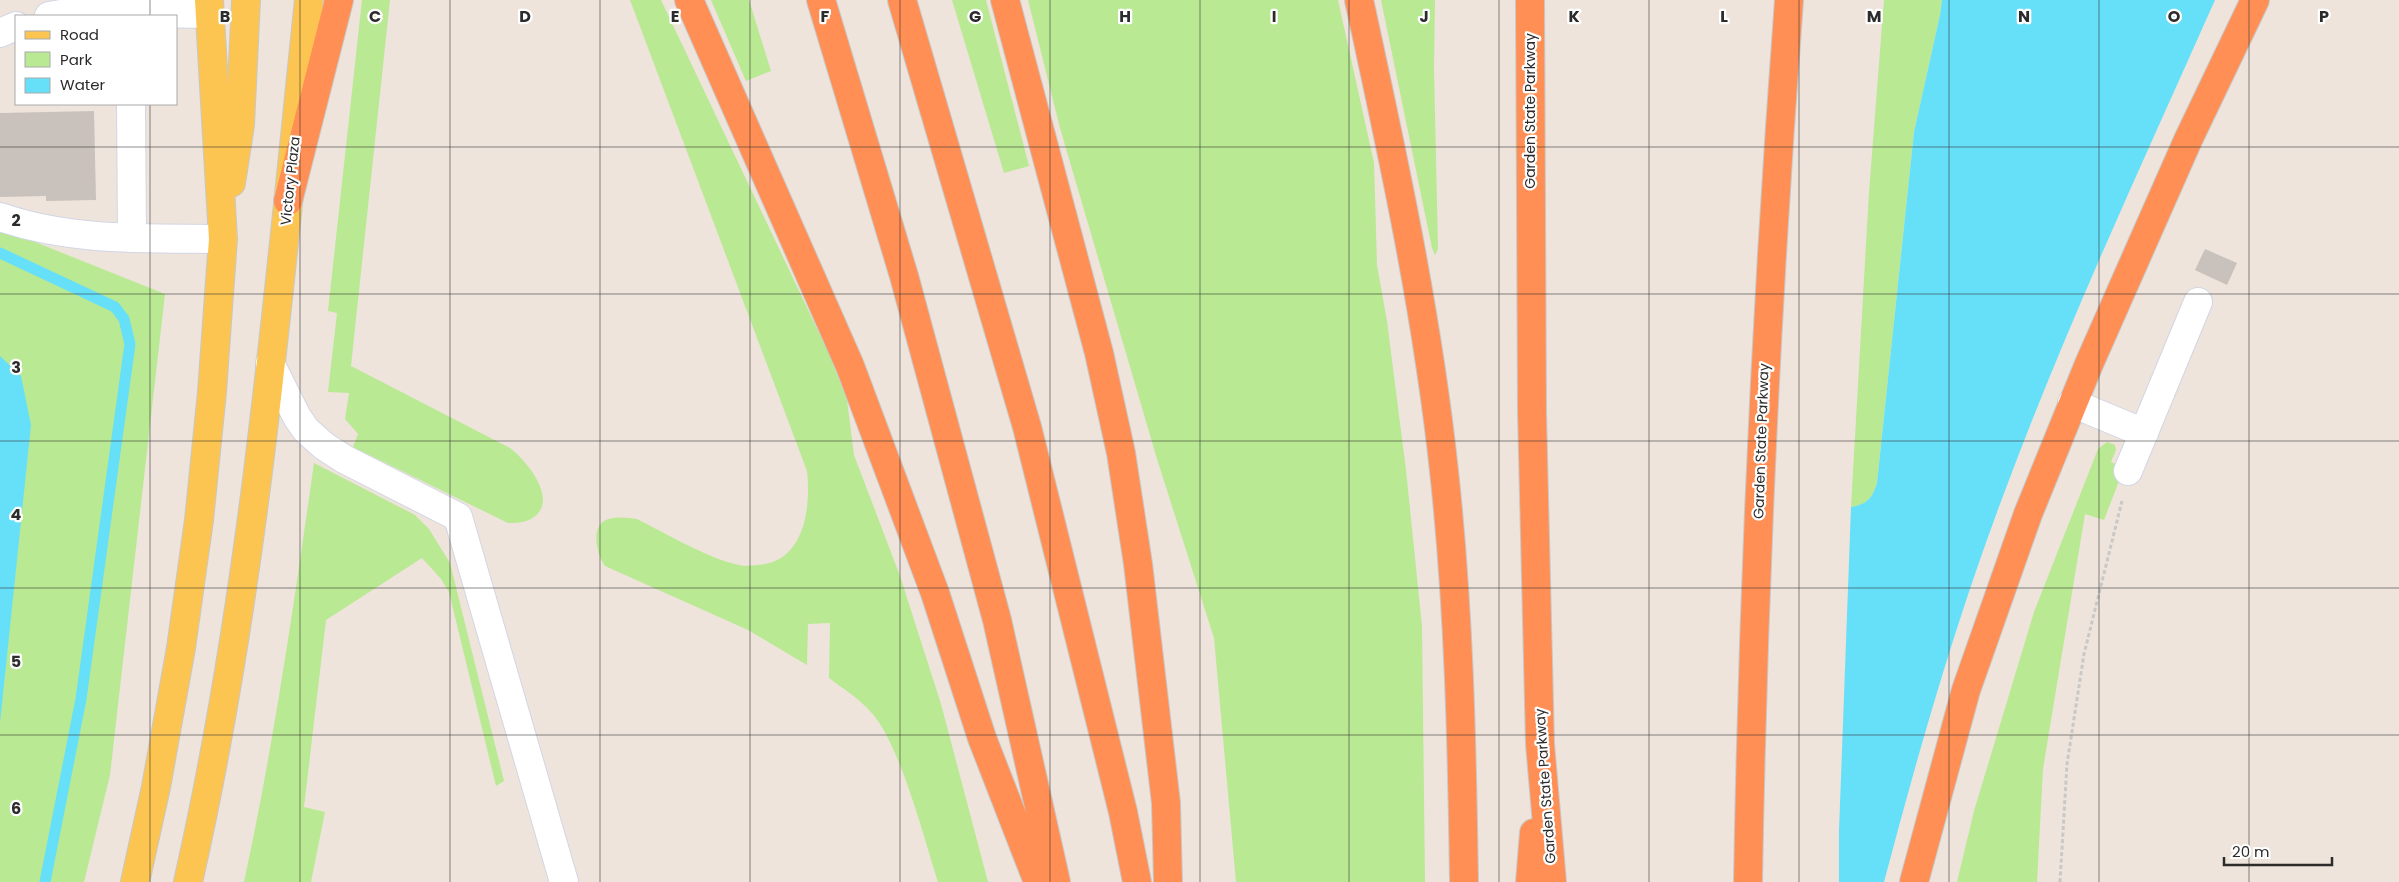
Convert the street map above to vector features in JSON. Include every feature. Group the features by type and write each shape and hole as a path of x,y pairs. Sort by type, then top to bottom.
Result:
{"highway":[{"path":"288,201 340,0"},
{"path":"689,0 850,366 936,593 982,738 1038,882"},
{"path":"821,0 896,248 997,620 1056,882"},
{"path":"902,0 1027,427 1120,802 1136,882"},
{"path":"1005,0 1099,354 1121,453 1138,564 1166,803 1168,882"},
{"path":"1360,0 1411,246 1444,468 1457,627 1464,882"},
{"name":"Garden State Parkway","path":"1530,0 1532,413 1540,744 1552,882"},
{"name":"Garden State Parkway","path":"1748,882 1760,450 1766,331 1789,0"},
{"path":"1914,882 1969,681 2024,523 2072,403 2188,140 2255,0"},
{"path":"1530,882 1540,744"}],"main road":[{"path":"134,882 170,714 191,583 206,454 223,239 240,125 246,0"},
{"name":"Victory Plaza","path":"188,882 215,756 235,642 261,448 309,0"},
{"path":"210,7 223,239"}],"lane":[{"path":"56,15 72,12 130,15 210,7"},
{"path":"0,33 15,26"},
{"path":"131,105 132,238"},
{"path":"0,217 29,227 58,232 132,238 223,239"},
{"path":"2128,471 2198,302"},
{"path":"270,363 297,417 306,430 324,446 344,459 458,517 564,882"},
{"path":"2072,403 2144,434"}],"path":[{"path":"2060,882 2067,764 2084,654 2119,518 2128,471"}],"green space":[{"path":"362,0 390,0 351,366 510,448 517,454 532,472 542,492 543,503 539,512 531,519 525,521 508,523 353,447 358,434 345,419 349,393 328,392 337,313 328,311"},
{"path":"630,0 661,0 830,356 847,400 854,455 900,576 941,704 988,882 938,882 918,816 890,742 868,709 829,678 830,623 808,624 807,665 748,630 605,566 602,561 596,542 598,529 606,520 622,518 637,519 687,545 727,562 746,566 774,562 786,554 795,543 802,530 808,500 807,471"},
{"path":"711,0 749,0 771,71 746,81"},
{"path":"952,0 986,0 1029,166 1004,173"},
{"path":"1028,0 1338,0 1374,163 1377,265 1387,321 1406,470 1422,626 1425,882 1236,882 1214,638 1157,459 1060,128"},
{"path":"1381,0 1435,0 1434,68 1438,249 1435,255 1432,248"},
{"path":"1884,0 1942,0 1914,132 1877,483 1873,493 1865,502 1851,507 1869,192"},
{"path":"0,228 165,294 110,775 84,882 0,882"},
{"path":"2107,442 2115,445 2116,450 2111,462 2124,468 2104,520 2085,514 2043,769 2037,882 1957,882 1974,811 2034,612 2098,449"},
{"path":"314,463 415,515 429,529 450,563 504,781 496,786 449,592 441,579 422,558 326,620 304,807 325,812 311,882 244,882 274,726"}],"water":[{"path":"1942,0 2215,0 2080,303 2006,488 1955,634 1911,782 1884,882 1839,882 1839,831 1851,507 1865,502 1873,493 1877,483 1914,132"},
{"path":"0,356 21,376 31,425 0,723"}],"building":[{"path":"94,111 96,200 46,201 46,196 0,197 0,113"},
{"path":"2205,249 2237,263 2227,285 2195,270"}],"waterway":[{"path":"0,253 115,307 124,319 130,344 81,699 45,882"}]}
